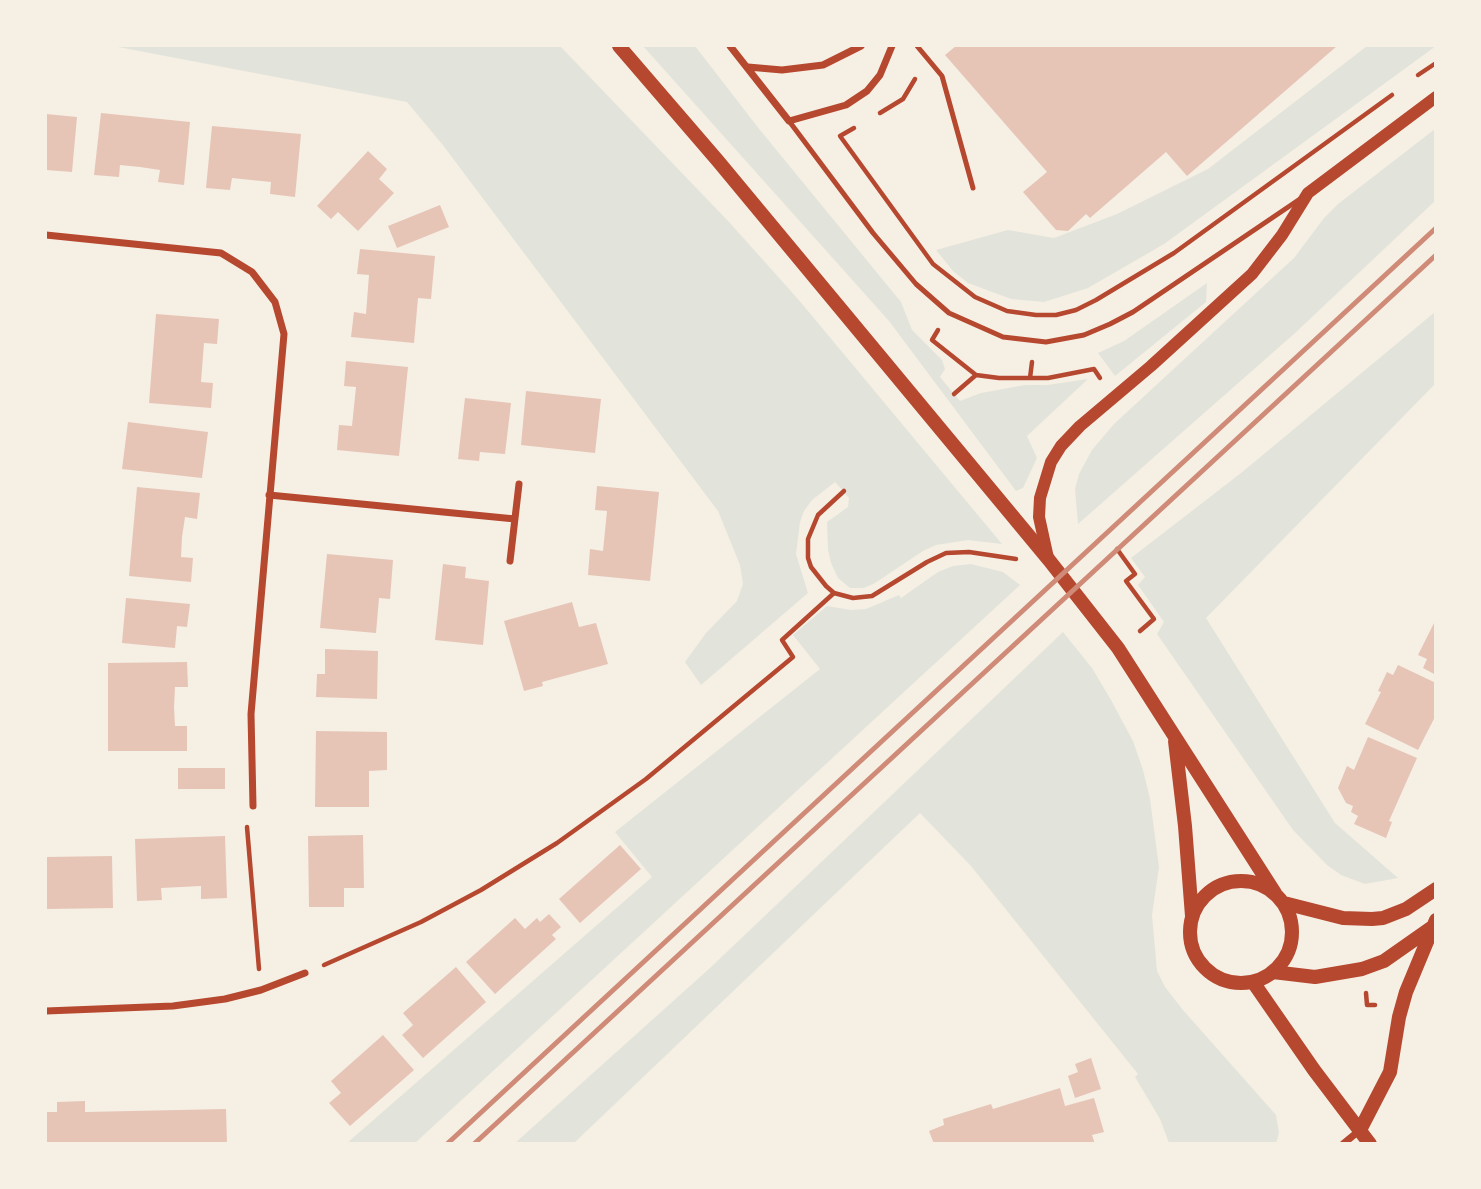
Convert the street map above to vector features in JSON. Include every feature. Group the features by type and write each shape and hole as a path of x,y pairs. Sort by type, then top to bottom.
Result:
{"main road":[{"path":"619,46 727,171 1049,560 1113,641 1151,696 1292,921 1292,942 1288,955 1273,972 1253,982 1224,980 1204,967 1195,954 1190,932 1192,918 1185,826 1174,736"},
{"path":"1192,918 1204,896 1223,884 1240,880 1251,881 1280,898 1343,918 1383,918 1406,909 1436,889"},
{"path":"1273,972 1315,977 1362,969 1384,961 1434,923"},
{"path":"1360,1130 1390,1072 1402,1004 1434,923"},
{"path":"1253,982 1314,1070 1370,1143"}],"street":[{"path":"730,46 789,121 846,104 867,91 880,75 892,46"},
{"path":"748,68 782,70 823,65 861,46"},
{"path":"1049,560 1039,517 1040,498 1051,462 1062,446 1080,426 1252,274 1282,235 1308,193 1436,97"},
{"path":"46,235 221,253 252,272 275,302 284,334 251,714 253,806"},
{"path":"510,561 519,484"},
{"path":"269,495 515,519"},
{"path":"46,1011 173,1006 225,999 261,990 304,973"},
{"path":"1343,1143 1360,1130"}],"lane":[{"path":"917,46 942,76 973,188"},
{"path":"789,121 895,262 916,284 949,313 1003,337 1034,342 1084,335 1122,318 1308,193"}],"path":[{"path":"870,119 903,99 927,59"},
{"path":"1414,79 1436,63"},
{"path":"858,126 840,136 933,264 975,297 1007,311 1056,315 1076,310 1096,300 1174,253 1403,87"},
{"path":"949,313 932,340 976,375 1048,378 1094,369 1101,379 1091,387"},
{"path":"1034,342 1036,315"},
{"path":"954,394 976,375"},
{"path":"844,491 818,515 809,531 807,549 811,567 825,586 834,593 853,598 872,596 927,562 954,552 987,554 1009,559 1049,560"},
{"path":"1117,549 1135,574 1126,581 1154,619 1140,631"},
{"path":"304,973 421,922 481,890 557,843 646,779 793,657 782,640 834,593"},
{"path":"253,806 246,811 261,990"}],"shaded area":[{"path":"113,46 560,46 729,222 798,299 1002,544 968,540 936,545 875,583 864,588 850,588 838,578 828,550 827,522 848,507 849,498 835,482 812,500 800,522 796,554 808,593 701,685 685,662 706,633 737,601 743,584 740,565 718,511 442,144 407,102"},
{"path":"643,46 695,46 901,302 912,330 942,360 945,369 940,377 960,401 981,393 1025,385 1088,379 1027,436 1037,458 1023,488 1016,491 889,321"},
{"path":"1367,46 1436,46 1164,244 1088,288 1044,302 1011,299 968,283 953,271 936,250 1008,230 1054,238 1117,214 1208,169"},
{"path":"1435,129 1435,201 1294,334 1078,524 1075,489 1079,474 1092,450 1114,424 1294,258 1338,204"},
{"path":"1207,283 1206,302 1115,376 1098,353 1124,341"},
{"path":"1435,312 1435,384 1206,618 1335,823 1398,878 1365,884 1341,875 1327,865 1293,830 1157,634 1164,622 1138,585 1145,577 1131,558 1241,473"},
{"path":"971,564 1003,572 1020,585 415,1143 347,1143 652,877 615,832 820,669 793,635 827,606 851,610 866,609 899,595 901,598 938,572 953,566"},
{"path":"1063,632 1092,668 1111,700 1133,741 1143,770 1150,799 1159,867 1152,915 1157,971 1165,987 1183,1010 1276,1115 1279,1133 1276,1143 1169,1143 1160,1119 1135,1077 1138,1074 971,866 920,813 574,1143 515,1143 710,968"}],"building":[{"path":"956,46 1337,46 1187,176 1166,152 1090,218 1086,214 1068,231 1056,230 1023,192 1047,172 945,55"},
{"path":"101,113 190,122 184,185 158,182 160,170 140,167 120,165 119,177 94,175"},
{"path":"46,114 77,117 72,172 46,170"},
{"path":"212,126 301,134 295,197 270,194 271,182 232,178 230,190 206,188"},
{"path":"368,151 387,169 379,179 394,193 358,231 338,212 331,219 317,206"},
{"path":"440,205 449,227 397,248 388,226"},
{"path":"360,249 435,256 431,299 418,298 414,343 351,337 354,312 366,314 369,275 357,274"},
{"path":"156,314 219,319 217,344 204,343 201,382 213,383 211,408 149,403"},
{"path":"346,361 408,367 399,456 337,450 339,425 352,426 356,387 344,386"},
{"path":"526,391 601,399 595,453 521,445"},
{"path":"465,398 511,403 505,454 480,452 479,461 458,459"},
{"path":"128,422 208,432 202,478 122,469"},
{"path":"597,486 659,492 650,581 588,575 590,549 603,551 607,511 595,510"},
{"path":"137,487 200,493 197,519 185,517 182,537 181,557 193,558 191,582 129,576"},
{"path":"327,554 393,560 390,599 379,598 376,633 320,628"},
{"path":"443,564 466,567 465,578 489,581 483,645 435,640"},
{"path":"126,598 190,604 187,627 177,626 175,648 122,643"},
{"path":"572,602 579,627 596,623 608,664 542,682 543,686 524,691 504,621"},
{"path":"1436,619 1436,675 1423,668 1427,659 1418,655"},
{"path":"325,649 378,651 377,699 316,697 317,674 325,674"},
{"path":"187,662 188,687 175,687 174,707 175,726 187,726 187,751 108,751 108,663"},
{"path":"1398,665 1436,683 1436,715 1418,750 1365,724 1381,692 1378,691 1387,672 1393,675"},
{"path":"316,731 387,732 387,770 369,771 369,807 315,807"},
{"path":"1368,737 1417,758 1389,821 1392,822 1386,838 1354,824 1358,816 1351,812 1353,806 1346,803 1338,788 1347,766 1354,770"},
{"path":"178,768 225,768 225,789 178,789"},
{"path":"363,835 364,888 344,888 344,907 309,907 308,836"},
{"path":"225,836 227,898 201,899 201,886 161,888 162,900 137,901 135,839"},
{"path":"620,845 641,869 580,923 559,899"},
{"path":"112,856 113,908 46,909 46,857"},
{"path":"549,914 561,927 552,935 556,939 495,994 466,962 515,918 525,929 537,918 540,922"},
{"path":"456,967 486,1002 423,1058 402,1035 413,1025 403,1013"},
{"path":"383,1035 414,1070 350,1126 329,1103 341,1093 331,1081"},
{"path":"1091,1058 1101,1089 1075,1098 1068,1076 1078,1072 1075,1064"},
{"path":"1060,1088 1065,1106 1094,1098 1104,1132 1092,1135 1095,1144 934,1144 929,1131 944,1125 943,1119 991,1104 993,1109"},
{"path":"85,1101 85,1112 226,1109 227,1144 46,1144 46,1112 57,1112 57,1102"}],"railway":[{"path":"447,1144 1436,228"},
{"path":"474,1144 1436,255"}]}
